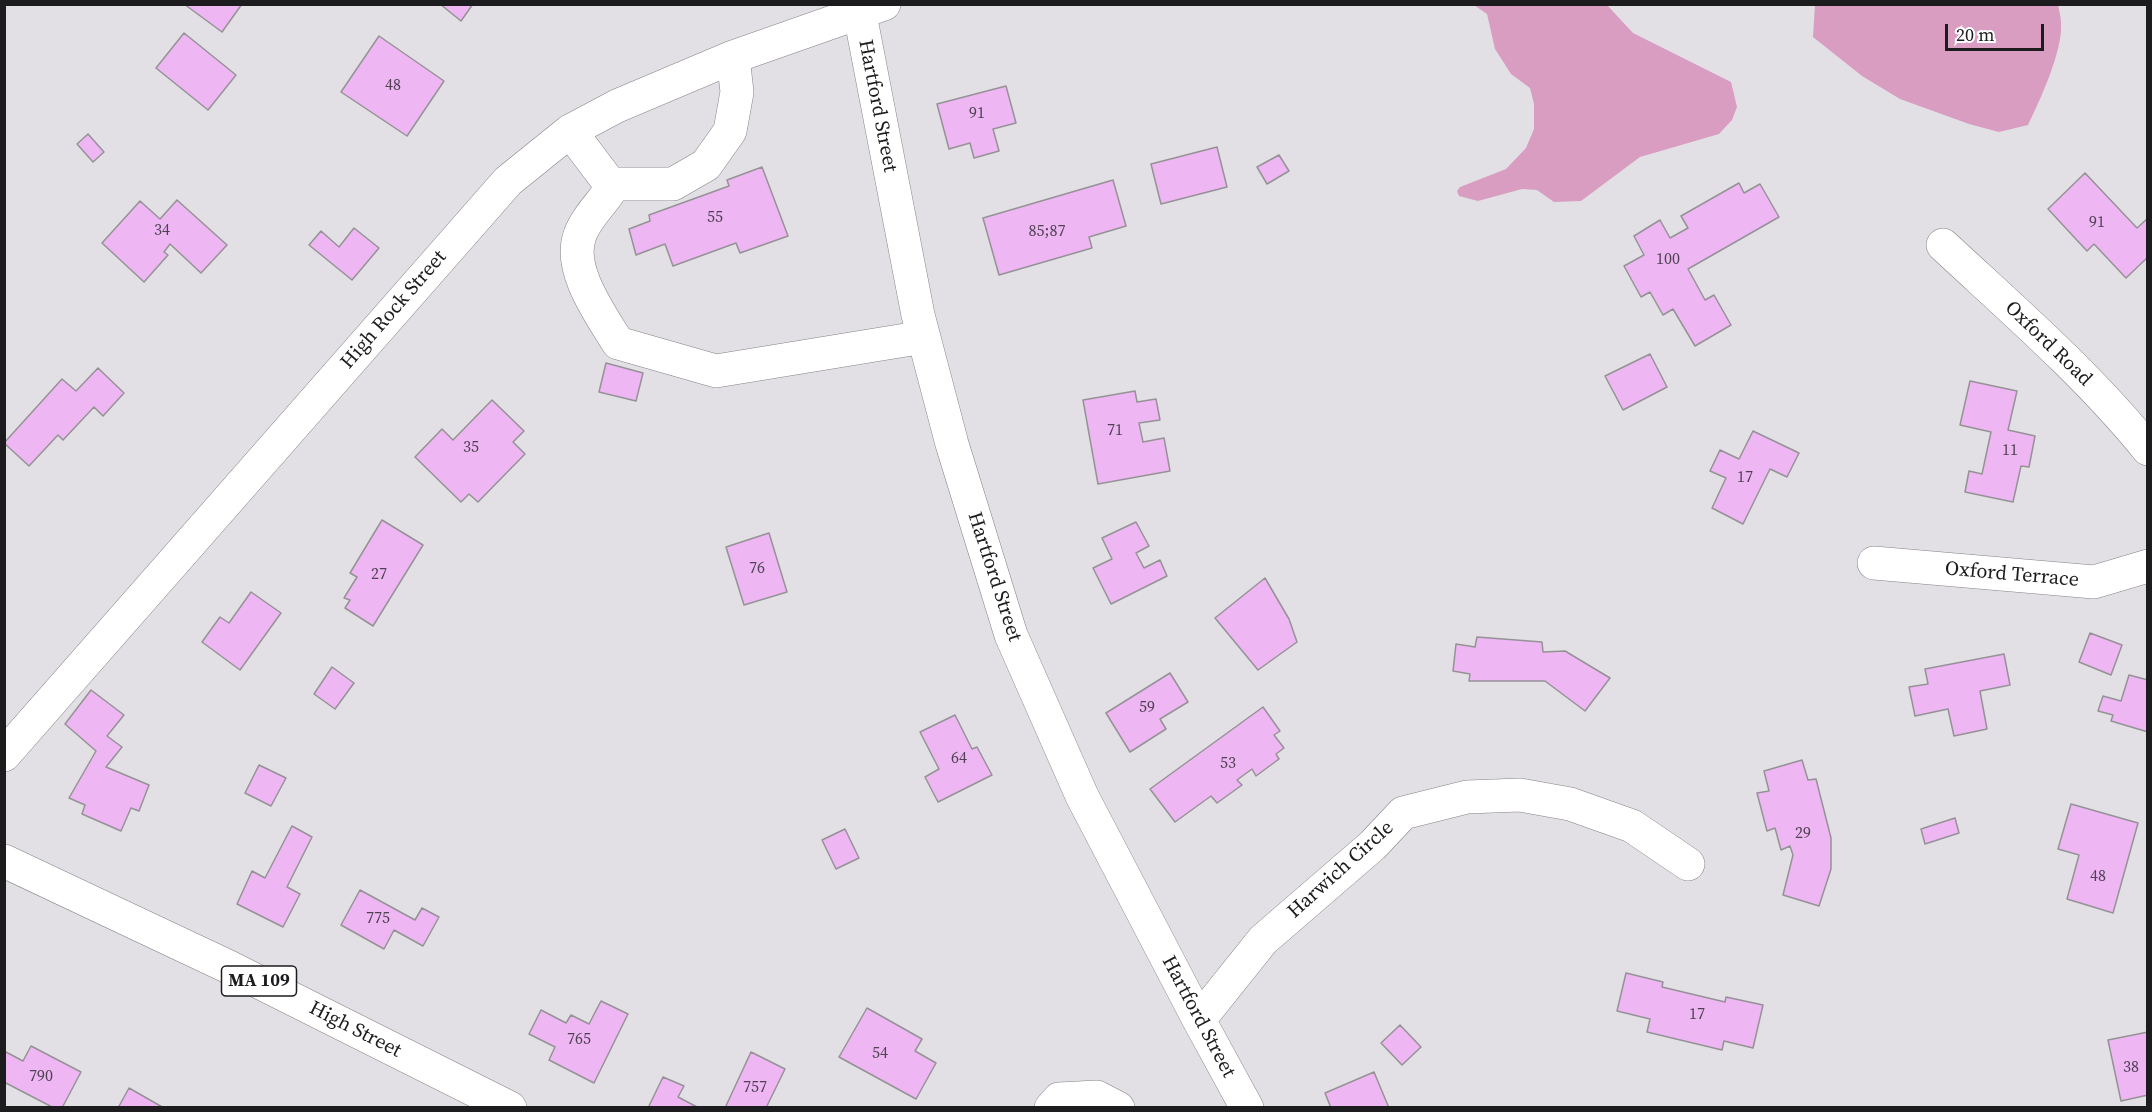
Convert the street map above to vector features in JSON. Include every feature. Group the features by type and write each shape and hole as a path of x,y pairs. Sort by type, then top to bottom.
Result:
{"street":[{"name":"High Rock Street","path":"4,755 508,181 570,131 617,106 733,57 867,8"},
{"name":"Hartford Street","path":"867,8 918,315 952,444 1011,635 1082,796 1198,1020 1234,1103"},
{"path":"610,184 673,184 706,165 730,131 737,92 733,57"},
{"path":"570,131 610,184 609,192 580,235 578,254 585,288 618,343 716,371 924,337"},
{"name":"Oxford Road","path":"1943,244 2043,338 2128,425 2148,449"},
{"name":"Oxford Terrace","path":"1874,562 2094,582 2148,566"},
{"name":"Harwich Circle","path":"1198,1020 1263,940 1373,845 1403,813 1467,797 1520,795 1570,804 1632,826 1688,864"},
{"name":"High Street","path":"4,861 231,968 510,1107"},
{"path":"1052,1107 1059,1099 1097,1096 1118,1107"}],"shaded area":[{"path":"1474,5 1607,5 1633,33 1731,82 1737,107 1732,120 1719,134 1640,157 1581,201 1554,202 1537,190 1522,189 1478,201 1459,196 1457,191 1460,187 1506,169 1526,148 1534,129 1534,104 1530,88 1511,74 1495,49 1487,14"},
{"path":"1815,5 2058,5 2061,34 2050,75 2028,125 1999,132 1969,124 1900,99 1862,76 1813,37"}],"building":[{"path":"184,4 242,4 222,32"},
{"path":"440,4 473,4 461,21"},
{"path":"184,33 236,75 208,110 156,68"},
{"path":"379,36 444,81 407,136 341,92"},
{"path":"1006,86 1016,123 993,129 999,151 974,158 970,143 949,149 937,104"},
{"path":"88,134 104,152 93,162 77,144"},
{"path":"1217,147 1227,187 1161,204 1151,164"},
{"path":"1279,155 1289,171 1267,184 1257,167"},
{"path":"762,167 788,236 740,253 736,243 673,266 665,244 636,255 629,229 650,221 649,215 729,186 727,180"},
{"path":"2085,173 2137,228 2148,218 2148,257 2126,278 2094,244 2087,251 2048,209"},
{"path":"1113,180 1126,226 1089,237 1092,248 999,275 983,218"},
{"path":"1739,183 1744,193 1760,184 1779,217 1688,269 1705,300 1714,295 1731,325 1695,346 1673,309 1663,315 1650,292 1641,297 1624,266 1644,255 1634,236 1660,220 1670,238 1688,228 1681,216"},
{"path":"177,200 227,245 201,273 170,244 164,252 168,255 144,282 102,243 140,201 160,219"},
{"path":"354,228 379,248 352,280 309,245 321,231 339,247"},
{"path":"1650,354 1667,387 1623,410 1605,376"},
{"path":"606,363 643,373 636,401 599,392"},
{"path":"98,368 124,393 103,416 94,407 63,440 58,435 29,466 4,443 62,379 76,391"},
{"path":"1970,381 2017,391 2008,430 2035,436 2029,467 2021,466 2013,502 1965,492 1969,471 1982,474 1991,432 1960,425"},
{"path":"1135,391 1137,402 1156,399 1160,420 1139,423 1143,442 1164,438 1170,471 1098,484 1083,400"},
{"path":"492,400 524,431 513,442 525,454 478,502 469,494 461,502 415,457 442,429 453,440"},
{"path":"1753,431 1799,453 1787,477 1770,469 1743,524 1712,508 1726,478 1710,471 1720,450 1739,459"},
{"path":"382,520 423,545 373,626 345,608 350,600 344,598 357,577 350,573"},
{"path":"1136,522 1149,546 1136,553 1144,568 1160,560 1167,576 1111,604 1093,568 1112,559 1102,538"},
{"path":"769,533 787,592 744,605 726,547"},
{"path":"1265,578 1289,619 1297,642 1258,670 1215,618"},
{"path":"251,592 281,613 240,670 202,642 220,617 229,623"},
{"path":"2090,633 2122,645 2111,675 2079,662"},
{"path":"1477,637 1542,642 1543,652 1565,651 1610,678 1585,711 1545,681 1469,681 1470,674 1453,671 1456,644 1475,647"},
{"path":"2004,654 2010,685 1980,691 1987,729 1954,736 1948,709 1915,716 1909,687 1928,684 1925,669"},
{"path":"332,667 354,683 335,709 314,694"},
{"path":"1170,673 1188,702 1160,719 1166,729 1130,752 1106,713"},
{"path":"2129,675 2148,680 2148,732 2111,721 2113,715 2098,711 2103,696 2121,701"},
{"path":"91,690 124,715 107,736 122,747 106,767 149,785 139,811 131,808 121,831 82,814 85,805 69,798 96,751 65,724"},
{"path":"1263,707 1280,731 1274,735 1284,748 1276,754 1279,759 1256,776 1252,769 1237,780 1242,785 1217,803 1211,796 1175,822 1150,789"},
{"path":"955,715 972,749 977,747 992,775 938,802 925,777 939,769 920,732"},
{"path":"1802,760 1808,780 1816,779 1831,838 1831,869 1819,906 1783,895 1793,855 1790,846 1781,850 1775,828 1767,831 1757,793 1769,791 1764,771"},
{"path":"259,765 286,778 271,806 245,793"},
{"path":"2071,804 2138,823 2113,913 2067,899 2079,855 2058,849"},
{"path":"1955,818 1959,833 1925,844 1921,829"},
{"path":"292,826 312,837 287,887 300,894 283,927 237,904 252,871 265,878"},
{"path":"845,829 859,858 836,869 822,840"},
{"path":"360,890 415,920 422,908 439,917 423,946 394,930 384,949 341,925"},
{"path":"1626,973 1663,982 1662,987 1725,1002 1726,997 1763,1005 1753,1048 1724,1041 1722,1050 1647,1032 1650,1019 1617,1011"},
{"path":"601,1001 628,1014 594,1083 549,1060 555,1047 529,1034 541,1010 566,1023 571,1015 589,1024"},
{"path":"867,1008 922,1039 915,1051 936,1063 916,1099 839,1057"},
{"path":"1400,1025 1421,1047 1402,1065 1381,1043"},
{"path":"2148,1032 2148,1095 2121,1101 2108,1040"},
{"path":"31,1046 81,1072 62,1108 54,1108 4,1082 4,1051 23,1061"},
{"path":"751,1052 785,1069 766,1108 725,1108"},
{"path":"1374,1072 1389,1108 1331,1108 1325,1093"},
{"path":"663,1077 684,1086 678,1097 699,1108 648,1108"},
{"path":"129,1088 164,1108 118,1108"}]}
